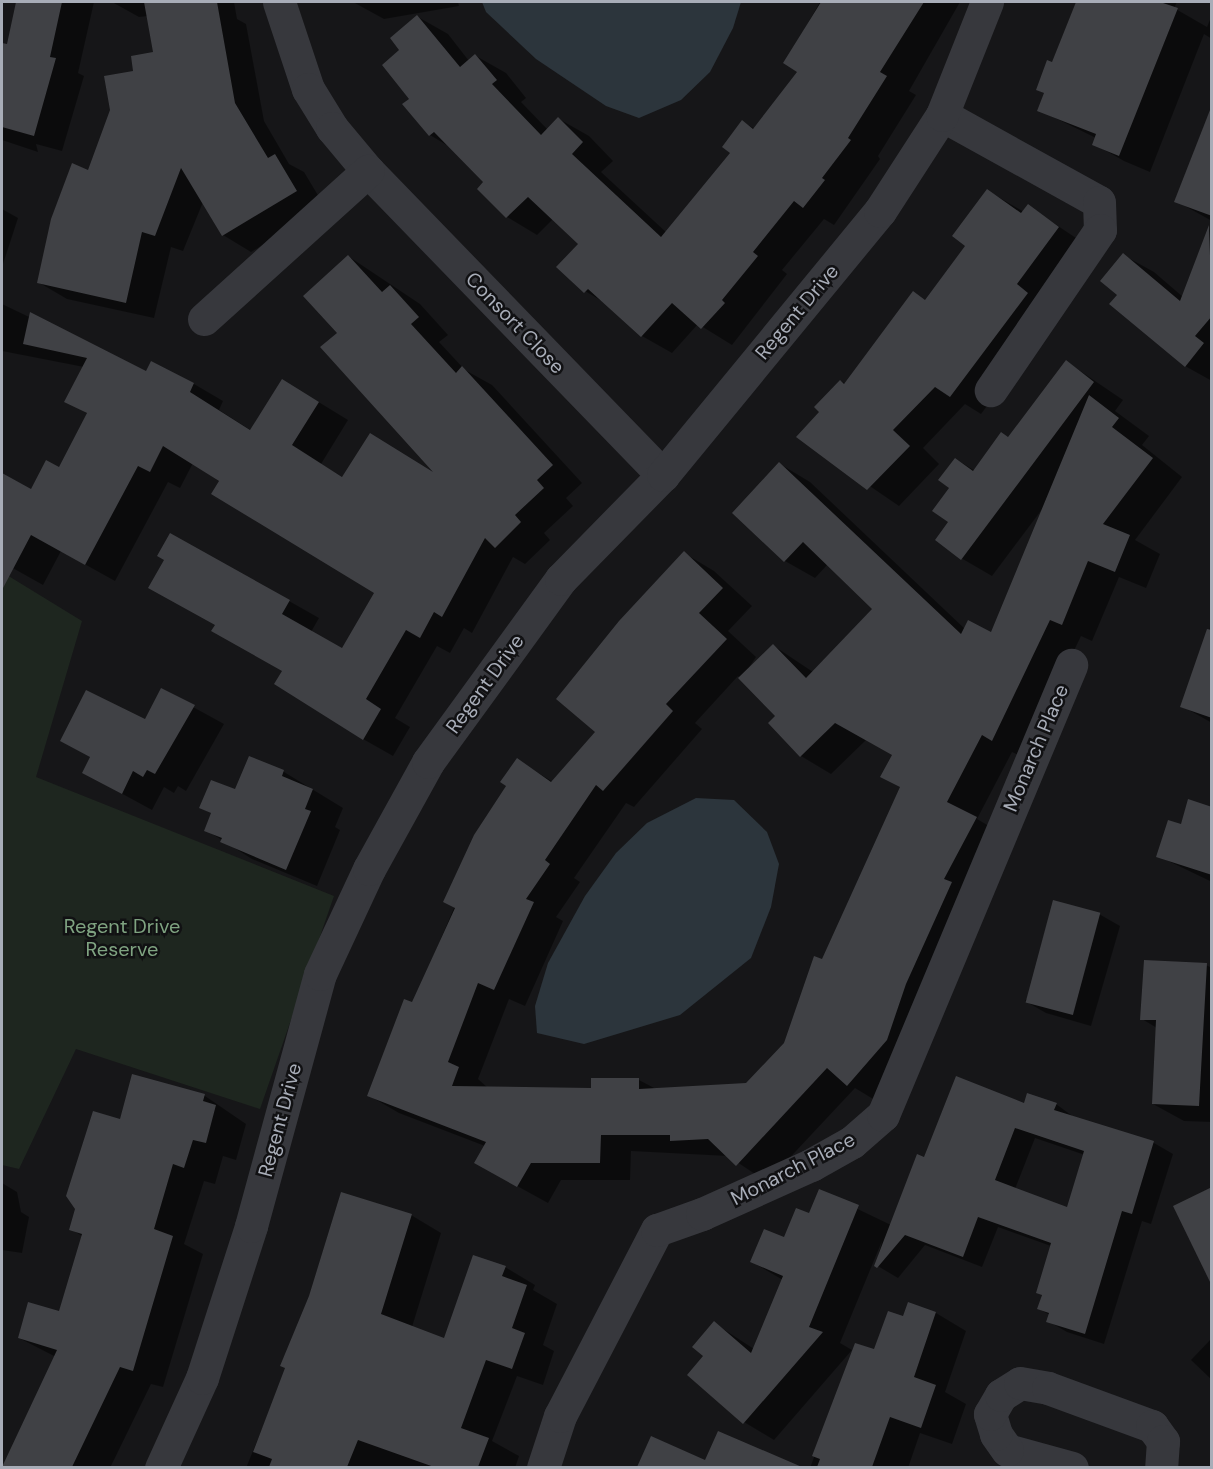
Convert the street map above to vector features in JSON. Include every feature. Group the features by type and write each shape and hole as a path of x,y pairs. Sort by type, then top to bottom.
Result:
{"street":[{"name":"Consort Close","path":"279,2 308,89 332,128 368,171 663,475"},
{"name":"Regent Drive","path":"161,1467 202,1377 237,1269 320,974 369,869 428,762 561,579 663,475 880,211 942,115 987,2"},
{"path":"942,115 1100,202 1100,230 991,390"},
{"path":"204,319 368,171"},
{"name":"Monarch Place","path":"543,1467 560,1416 657,1230 702,1214 811,1165 852,1142 884,1115 1071,665"},
{"path":"1072,1467 1007,1450 996,1434 990,1414 1001,1395 1020,1383 1048,1388 1152,1426 1163,1441 1162,1467"}],"green space":[{"name":"Regent Drive Reserve","path":"2,572 82,621 36,777 334,896 260,1109 76,1049 19,1169 2,1165"}],"shaded area":[{"path":"482,2 741,2 733,28 710,72 681,100 639,118 606,106 536,59 486,12"},
{"path":"696,798 734,800 767,832 779,864 771,907 751,958 680,1015 584,1044 537,1033 535,1006 548,963 585,896 616,853 647,823"}],"building":[{"path":"16,2 62,2 50,57 56,58 34,136 2,127 2,43 7,44"},
{"path":"144,2 217,2 235,103 268,158 275,154 297,191 222,236 181,168 155,236 142,232 126,303 37,283 51,219 72,163 88,170 110,110 104,76 133,71 131,56 153,52"},
{"path":"821,2 924,2 880,72 887,76 848,138 851,140 822,178 825,180 803,208 794,201 753,252 758,256 722,300 725,303 701,329 672,303 641,337 588,289 584,293 556,267 578,244 528,197 506,218 477,189 483,182 434,132 429,136 402,104 409,99 382,65 399,50 390,38 417,15 460,67 475,54 497,80 492,84 541,135 558,117 583,142 572,154 661,237 730,153 722,147 742,120 753,129 797,72 783,63"},
{"path":"1076,2 1160,2 1178,8 1119,156 1092,145 1096,134 1037,111 1044,93 1036,90 1047,60 1052,62"},
{"path":"1210,110 1212,111 1212,216 1174,202"},
{"path":"987,189 1021,213 1028,204 1059,227 1017,284 1028,293 950,397 935,387 893,430 910,446 867,490 796,437 819,412 814,407 840,380 844,384 913,291 925,300 965,246 952,236"},
{"path":"1209,225 1212,316 1195,336 1204,343 1185,367 1109,304 1117,295 1100,281 1123,253 1180,301"},
{"path":"348,255 382,292 390,285 419,317 411,324 456,373 462,366 553,465 537,480 544,488 515,515 521,522 495,548 485,538 442,617 434,612 420,638 406,630 366,699 381,709 363,740 274,684 282,671 211,631 215,625 148,588 164,560 157,556 170,533 290,600 282,614 342,648 374,593 211,494 219,481 163,446 150,472 138,466 85,565 31,535 2,590 2,473 31,489 46,460 59,467 87,413 64,402 87,358 23,344 30,312 146,371 151,361 194,383 190,392 250,430 282,379 319,402 292,445 342,477 370,433 433,472 320,347 337,333 303,296"},
{"path":"1066,360 1094,382 961,560 935,540 948,522 932,511 949,488 938,480 955,458 973,471 1001,432 1008,437"},
{"path":"1089,395 1119,418 1112,427 1153,458 1103,524 1130,535 1115,572 1088,561 1062,625 1050,620 992,741 982,735 947,802 977,817 944,879 952,882 906,984 887,1040 847,1086 827,1068 736,1166 708,1139 670,1141 670,1135 601,1135 600,1163 531,1163 517,1187 474,1163 486,1142 367,1096 404,999 412,1002 455,908 443,902 474,835 506,786 500,782 517,758 551,782 595,732 556,699 619,621 684,551 723,588 699,613 727,639 666,704 673,711 603,791 596,785 545,860 550,864 526,899 534,902 494,990 478,983 448,1062 459,1067 452,1086 591,1088 591,1078 639,1078 639,1089 746,1083 784,1043 814,956 822,959 900,787 880,777 892,755 835,723 800,757 768,723 775,716 738,678 773,644 806,678 872,609 803,542 784,562 732,513 779,462 961,634 968,620 991,632"},
{"path":"1207,629 1212,630 1212,718 1180,707"},
{"path":"161,688 195,705 155,774 147,770 143,777 133,771 122,794 82,773 90,757 60,741 86,690 145,719"},
{"path":"249,756 284,770 282,776 313,789 305,809 311,811 286,870 220,842 222,838 204,831 211,813 199,808 211,780 235,789"},
{"path":"1188,799 1212,807 1212,875 1156,857 1168,820 1181,824"},
{"path":"1053,900 1100,913 1073,1015 1026,1002"},
{"path":"1144,960 1207,963 1199,1106 1152,1104 1156,1020 1140,1020"},
{"path":"132,1074 205,1094 203,1101 216,1105 206,1143 193,1140 184,1168 173,1164 154,1229 173,1236 133,1371 120,1367 72,1467 2,1467 57,1350 18,1338 28,1302 59,1311 82,1234 69,1230 75,1209 66,1196 93,1111 120,1119"},
{"path":"956,1076 1024,1103 1027,1093 1057,1103 1054,1110 1154,1141 1132,1214 1122,1211 1085,1334 1046,1322 1049,1313 1037,1309 1042,1295 1036,1293 1051,1243 978,1217 963,1257 905,1235 877,1268 874,1266 917,1154 924,1157","holes":["1015,1128 1084,1151 1067,1207 995,1180"]},
{"path":"1212,1187 1212,1286 1173,1206"},
{"path":"819,1189 859,1205 809,1327 823,1332 743,1424 687,1375 703,1356 692,1347 714,1321 751,1353 783,1276 750,1262 764,1229 784,1237 796,1208 809,1213"},
{"path":"341,1192 412,1214 381,1314 444,1338 473,1255 506,1266 502,1276 527,1285 512,1328 525,1333 512,1369 486,1360 461,1428 489,1438 478,1467 434,1467 358,1440 347,1467 269,1467 272,1459 253,1452 285,1368 280,1366 309,1296"},
{"path":"908,1302 936,1312 914,1377 936,1385 921,1428 890,1417 872,1467 817,1467 820,1459 812,1456 855,1343 874,1349 888,1311 903,1316"},
{"path":"718,1431 802,1467 637,1467 651,1436 705,1460"}]}
